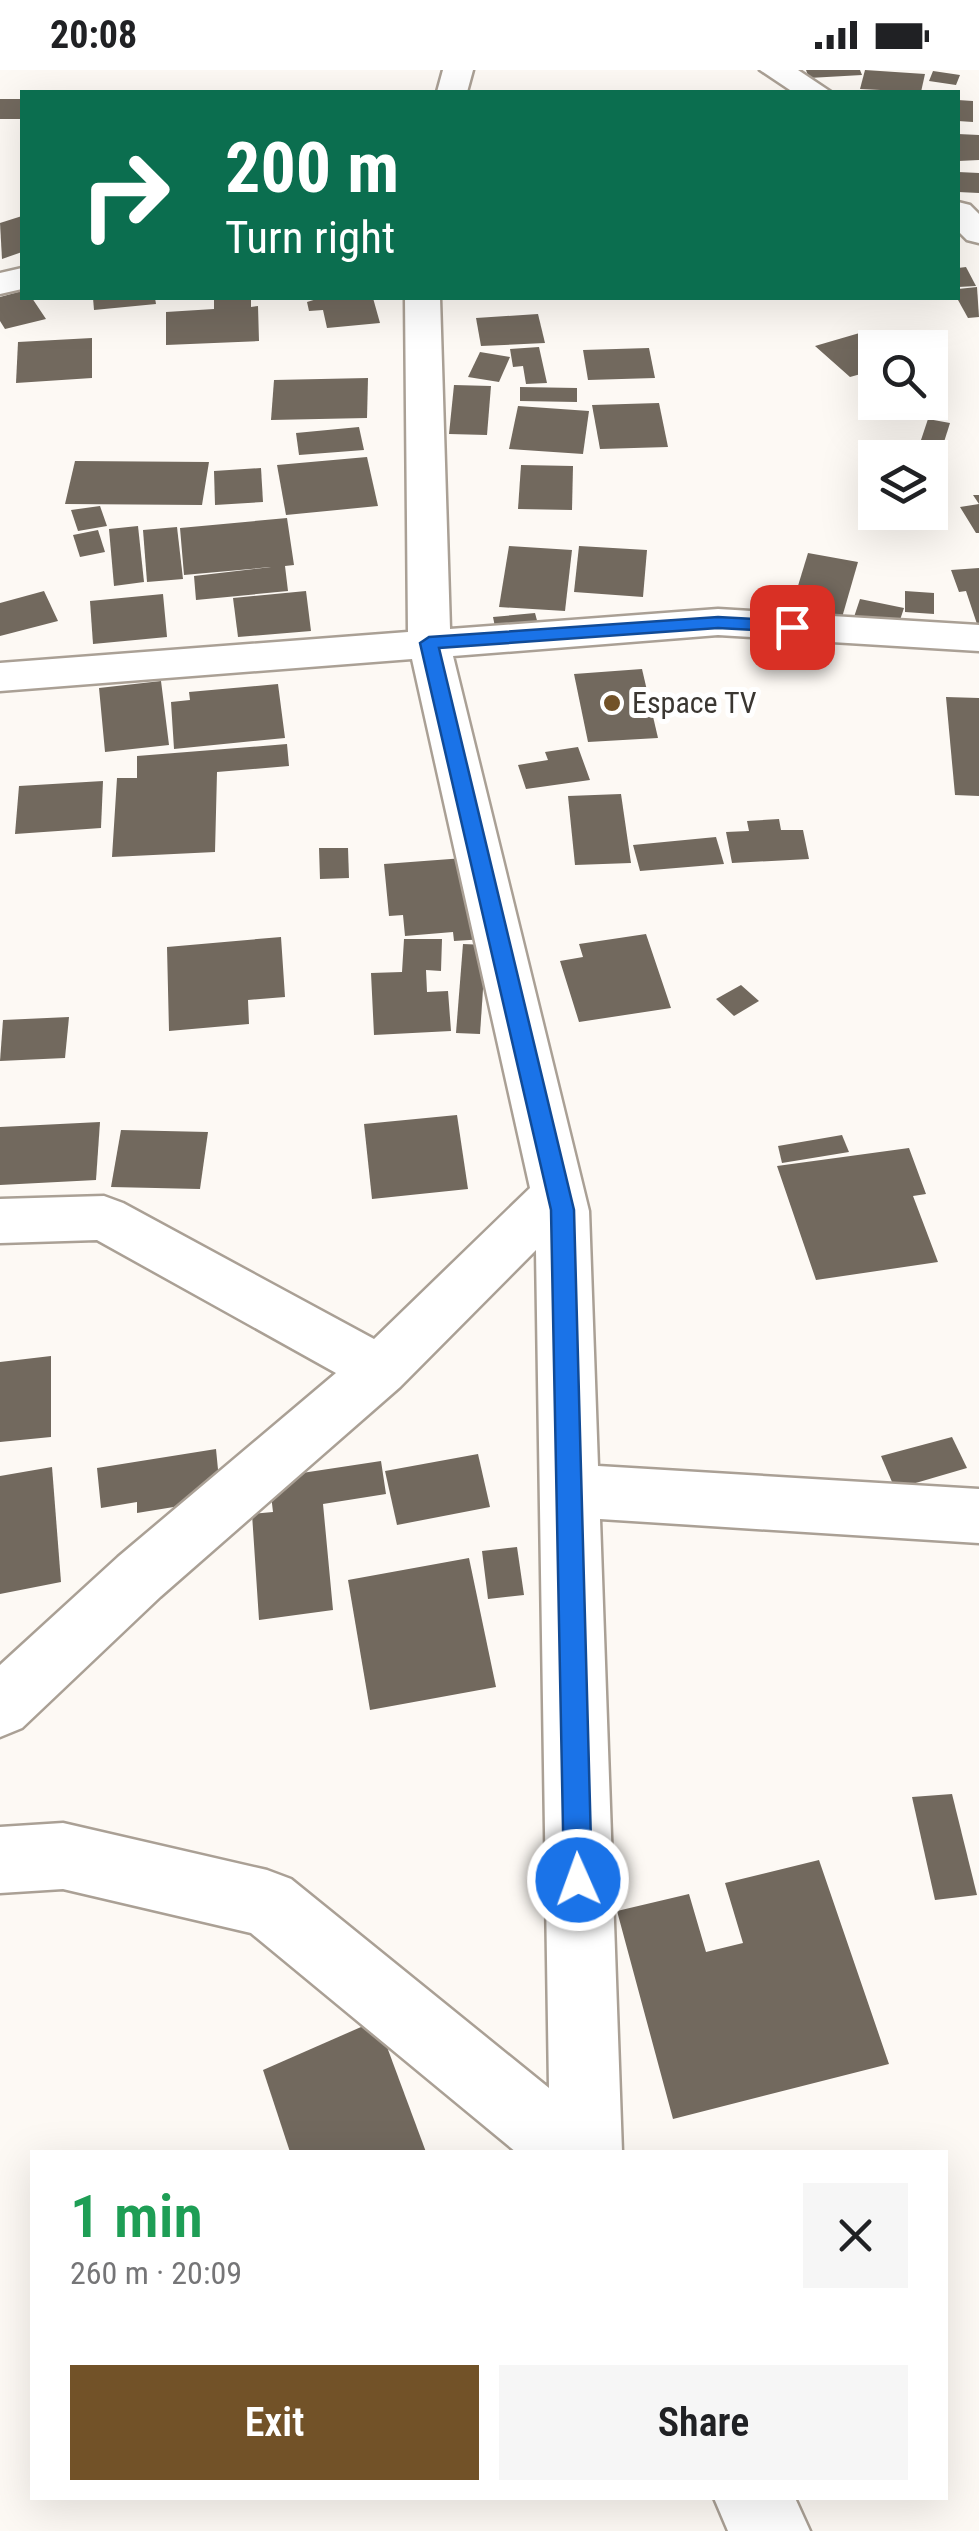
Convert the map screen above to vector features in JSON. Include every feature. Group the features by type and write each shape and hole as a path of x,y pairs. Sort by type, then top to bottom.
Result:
{"street":[{"path":"775,70 811,90"},
{"path":"960,214 979,233"},
{"path":"422,300 429,643 562,1210 586,2150"},
{"path":"0,676 718,622 979,638"},
{"path":"0,1707 138,1577 380,1370 548,1204 559,1200"},
{"path":"0,1221 104,1218 380,1370"},
{"path":"567,1492 979,1516"},
{"path":"0,1860 63,1856 267,1903 570,2150"},
{"path":"754,2500 770,2531"}],"building":[{"path":"806,70 860,70 862,75 809,78"},
{"path":"865,70 925,74 921,90 860,89"},
{"path":"933,71 960,75 956,85 929,81"},
{"path":"0,99 20,99 20,119 0,119"},
{"path":"960,100 973,101 973,122 960,121"},
{"path":"960,134 979,135 979,160 960,161"},
{"path":"960,172 979,173 979,193 960,192"},
{"path":"20,217 20,253 2,259 0,223"},
{"path":"966,267 976,286 960,287 960,268"},
{"path":"977,287 979,317 968,318 958,300 960,289"},
{"path":"20,292 20,300 33,300 46,319 5,329 0,321 0,297"},
{"path":"93,300 155,300 156,304 94,310"},
{"path":"214,300 251,300 251,307 258,306 259,341 166,345 166,312 214,309"},
{"path":"374,300 380,323 327,328 323,310 309,311 307,302"},
{"path":"538,314 545,343 481,346 476,318"},
{"path":"858,333 858,375 850,377 815,346"},
{"path":"92,338 92,378 16,383 18,342"},
{"path":"539,347 547,383 526,384 523,366 513,367 510,349"},
{"path":"649,348 655,378 588,380 583,350"},
{"path":"480,352 510,357 499,382 468,377"},
{"path":"368,378 367,418 271,420 274,380"},
{"path":"454,385 491,386 487,435 449,434"},
{"path":"520,387 577,388 577,402 520,401"},
{"path":"659,403 668,447 600,449 592,405"},
{"path":"518,406 589,411 583,454 509,449"},
{"path":"928,420 950,423 945,440 921,440"},
{"path":"359,427 364,450 299,455 296,433"},
{"path":"367,457 378,506 286,515 277,465"},
{"path":"75,461 209,462 202,505 65,504"},
{"path":"521,465 573,466 572,510 518,509"},
{"path":"261,468 263,502 215,505 214,471"},
{"path":"979,504 979,533 976,533 960,507"},
{"path":"100,506 107,526 78,531 71,510"},
{"path":"287,518 294,565 285,566 288,591 196,600 194,576 271,567 184,575 180,528"},
{"path":"138,526 144,582 114,586 109,529"},
{"path":"177,527 183,579 147,582 143,530"},
{"path":"98,530 105,552 80,557 73,535"},
{"path":"509,546 572,550 565,611 499,607"},
{"path":"579,546 647,550 643,597 574,592"},
{"path":"808,553 858,562 841,621 790,612"},
{"path":"979,568 978,627 966,591 959,592 951,570"},
{"path":"44,591 58,621 0,636 0,603"},
{"path":"306,591 311,631 238,637 233,598"},
{"path":"905,591 934,593 934,614 905,612"},
{"path":"163,594 167,637 93,644 90,601"},
{"path":"860,599 904,608 897,629 853,620"},
{"path":"535,613 539,628 496,632 493,617"},
{"path":"642,669 658,738 588,742 574,674"},
{"path":"161,681 169,745 105,752 99,688"},
{"path":"278,684 285,738 174,749 171,702 190,700 189,692"},
{"path":"946,697 979,698 979,796 955,795"},
{"path":"287,744 289,766 217,772 215,852 112,857 117,778 137,778 137,756"},
{"path":"578,747 590,780 526,789 518,765 548,760 545,752"},
{"path":"103,781 101,828 15,834 19,786"},
{"path":"621,794 631,863 575,865 568,796"},
{"path":"779,819 781,830 803,830 809,859 732,863 726,832 749,831 747,821"},
{"path":"716,837 724,864 640,871 633,845"},
{"path":"319,848 348,848 349,878 320,879"},
{"path":"464,858 485,939 454,941 453,932 405,936 403,915 389,916 384,864"},
{"path":"646,934 671,1008 579,1022 560,961 583,957 579,944"},
{"path":"281,937 285,997 248,1000 249,1024 169,1031 167,947"},
{"path":"404,939 442,939 441,971 426,970 427,992 448,991 451,1031 374,1035 371,973 402,972"},
{"path":"463,944 486,945 480,1034 456,1033"},
{"path":"741,985 759,1001 734,1016 716,999"},
{"path":"69,1017 65,1058 0,1061 3,1020"},
{"path":"457,1115 468,1189 372,1199 364,1124"},
{"path":"100,1122 96,1180 0,1185 0,1127"},
{"path":"121,1130 208,1132 200,1189 111,1187"},
{"path":"842,1135 849,1152 782,1163 778,1146"},
{"path":"909,1148 926,1194 913,1196 938,1262 816,1280 777,1166"},
{"path":"51,1356 51,1437 0,1442 0,1362"},
{"path":"952,1437 967,1468 895,1489 881,1456"},
{"path":"216,1449 220,1490 191,1494 192,1504 137,1513 137,1502 101,1508 97,1468"},
{"path":"478,1454 490,1507 397,1525 385,1471"},
{"path":"381,1461 386,1494 323,1504 333,1610 259,1620 252,1514 273,1512 269,1478"},
{"path":"52,1467 61,1582 0,1594 0,1476"},
{"path":"517,1547 524,1595 488,1599 482,1551"},
{"path":"469,1558 496,1687 370,1710 348,1580"},
{"path":"952,1794 977,1895 935,1900 912,1797"},
{"path":"819,1860 889,2064 673,2119 617,1911 689,1894 706,1952 743,1943 725,1883"},
{"path":"377,2020 425,2150 289,2150 263,2070"}],"place":[{"name":"Espace TV","path":"612,703"}],"route":[{"path":"578,1880 562,1210 429,643 718,622 792,627"}]}
